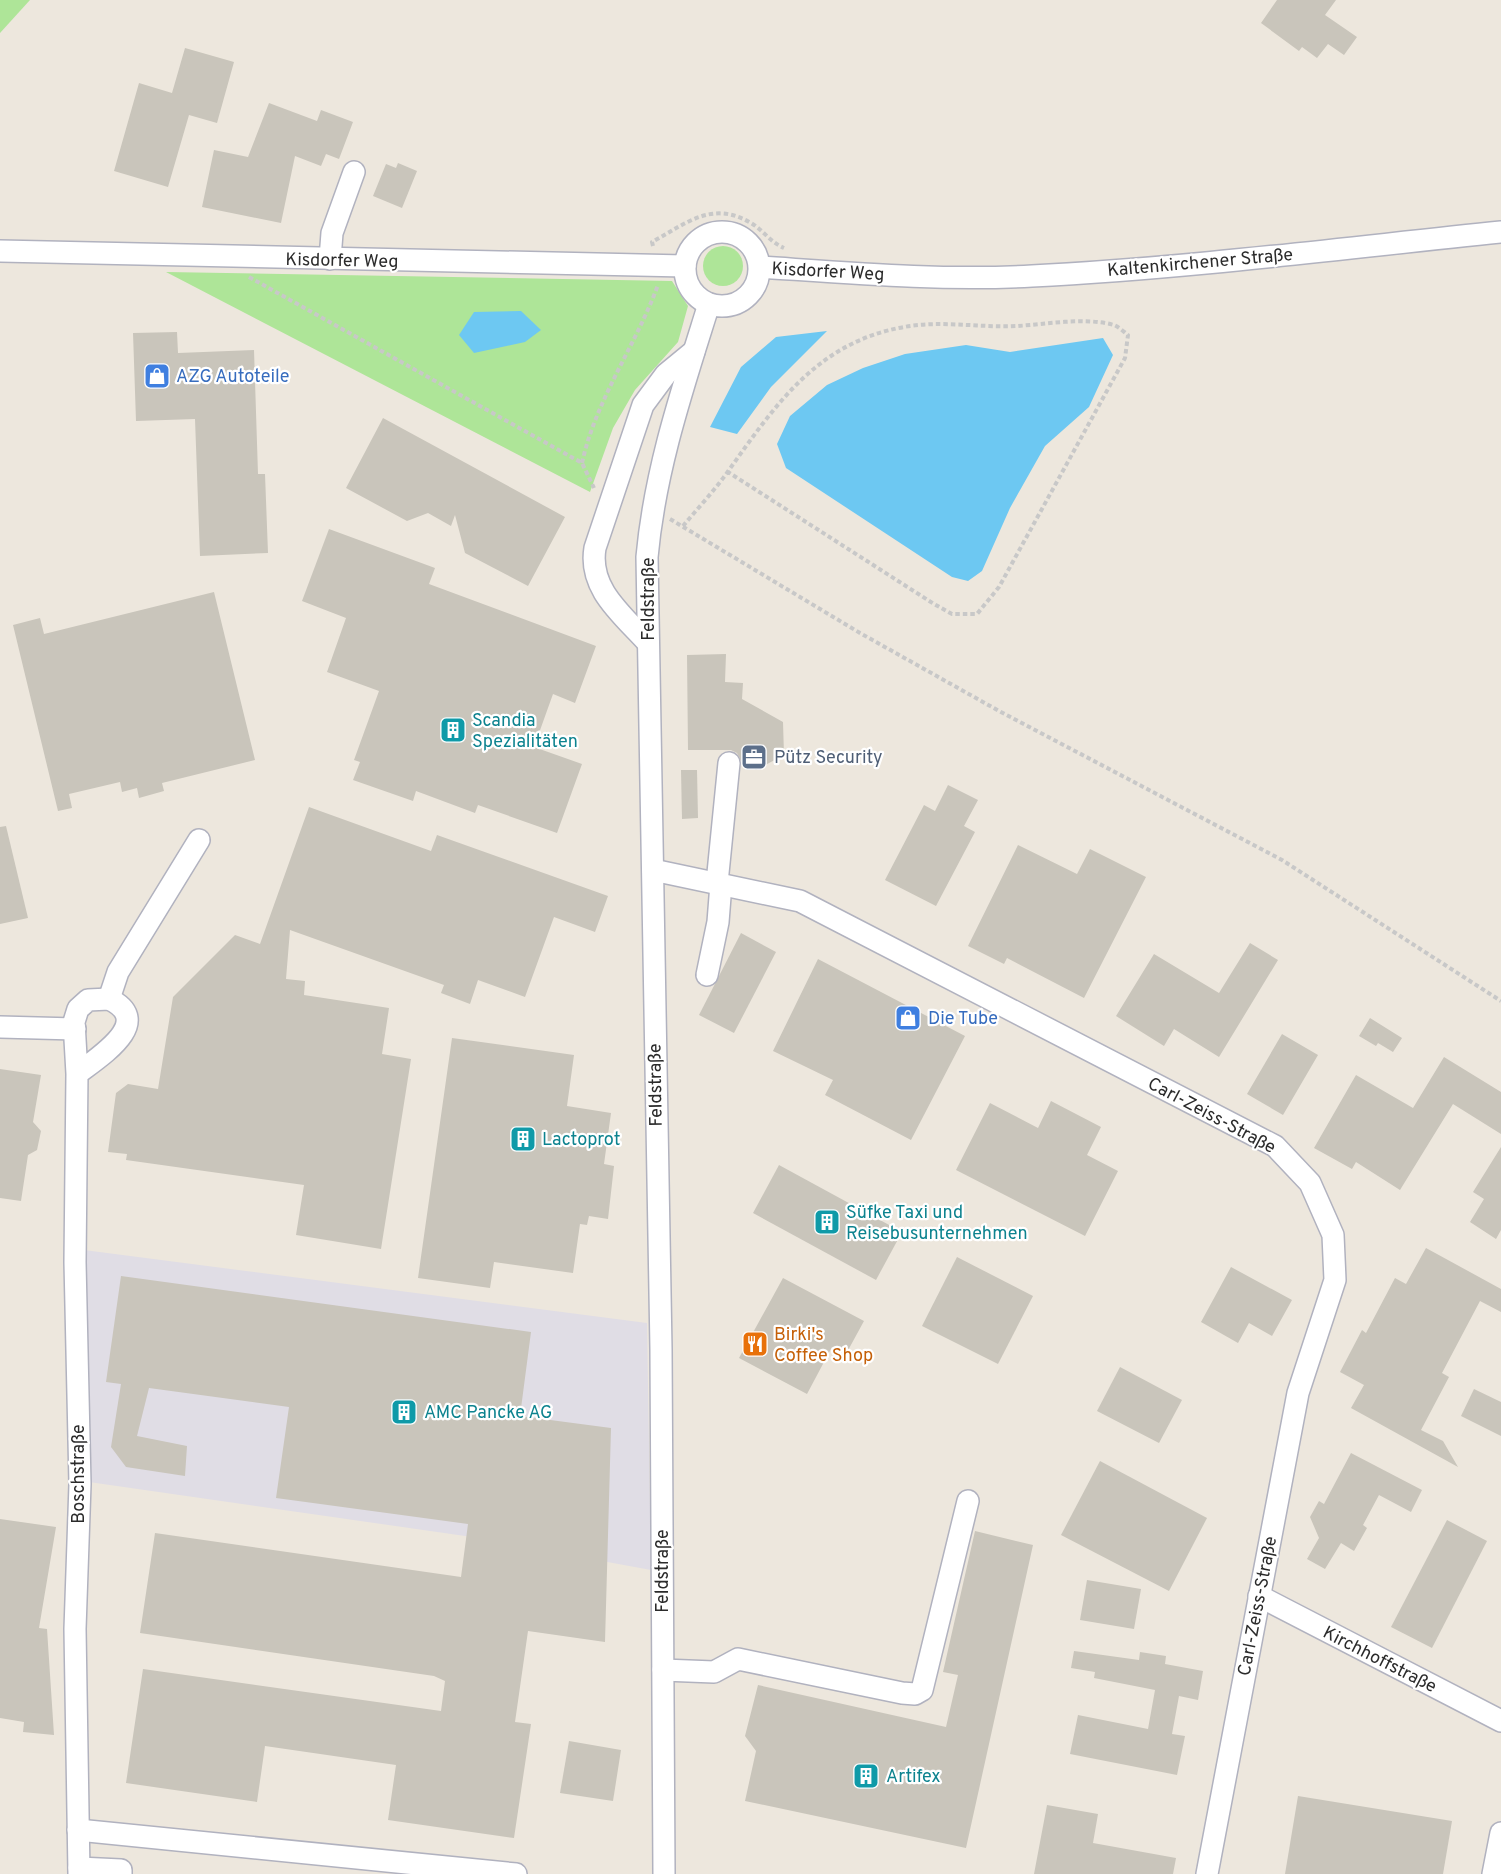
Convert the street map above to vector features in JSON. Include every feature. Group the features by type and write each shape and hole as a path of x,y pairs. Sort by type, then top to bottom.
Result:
{"street":[{"path":"330,260 332,233 354,171"},
{"path":"723,232 741,236 751,244 760,267 753,291 733,305 709,304 690,289 685,266 694,243 705,235 723,232"},
{"name":"Kaltenkirchener Straße","path":"897,275 1030,277 1272,256 1501,232"},
{"name":"Kisdorfer Weg","path":"0,251 685,266"},
{"name":"Kisdorfer Weg","path":"760,267 897,275"},
{"name":"Feldstraße","path":"664,1874 653,870 647,557 651,508 660,466 709,304"},
{"path":"648,643 600,589 592,564 593,556 643,405 666,374 694,351"},
{"path":"707,975 718,922 729,763"},
{"path":"77,1074 118,1042 124,1034 125,1016 121,1008 109,999 118,972 199,840"},
{"name":"Carl-Zeiss-Straße","path":"653,870 800,901 1275,1146 1310,1183 1333,1235 1335,1280 1298,1393 1207,1874"},
{"name":"Boschstraße","path":"79,1871 75,1629 80,1484 75,1262 77,1074 75,1015 83,1004 95,998 109,999"},
{"path":"0,1027 75,1029"},
{"path":"663,1670 714,1672 738,1659 915,1694 922,1690 926,1683 968,1501"},
{"name":"Kirchhoffstraße","path":"1259,1596 1501,1721"},
{"path":"78,1830 516,1874"},
{"path":"1492,1874 1501,1833"},
{"path":"79,1871 121,1870 121,1874"}],"path":[{"path":"652,242 703,214 726,212 753,224 771,242 791,251"},
{"path":"582,463 589,430 650,308 660,279 660,266"},
{"path":"243,274 582,463 594,485 594,495"},
{"path":"683,526 728,472 776,404 837,351 873,335 905,327 1016,326 1071,322 1114,325 1128,335 1125,358 999,587 977,614 952,614 934,604 728,472"},
{"path":"651,508 860,633 999,711 1282,860 1501,1001"}],"shaded area":[{"path":"84,1250 647,1323 651,1570 472,1537 82,1481"}],"green space":[{"path":"0,0 30,0 0,33"},
{"path":"723,246 731,247 737,252 742,258 742,274 737,280 731,285 723,286 715,285 709,280 704,274 703,266 704,258 709,252 715,247"},
{"path":"166,272 672,281 688,306 678,342 635,390 613,428 590,492"}],"water":[{"path":"521,311 541,330 525,342 474,353 459,335 474,312"},
{"path":"827,331 771,387 737,434 710,427 741,367 776,337"},
{"path":"1103,338 1113,355 1089,407 1045,446 1010,508 982,571 968,581 952,577 786,468 777,444 790,416 827,385 863,368 905,354 966,345 1010,352"}],"building":[{"path":"1277,0 1336,0 1325,15 1357,37 1344,55 1328,44 1317,58 1302,47 1299,51 1261,23"},
{"path":"185,48 234,62 217,123 189,115 168,187 114,171 139,83 172,93"},
{"path":"269,103 317,121 321,110 353,122 339,159 326,154 321,166 295,156 281,223 202,207 214,150 248,157"},
{"path":"398,163 417,171 402,208 373,196 386,164 396,168"},
{"path":"177,332 178,353 254,350 258,474 265,474 268,553 200,556 195,419 136,421 133,333"},
{"path":"383,418 565,517 528,586 465,553 455,515 451,526 428,513 407,521 346,488"},
{"path":"329,529 435,568 429,584 596,646 575,703 553,694 534,747 582,764 557,833 478,805 475,813 416,791 413,801 353,780 360,762 354,760 379,691 327,672 346,618 302,601"},
{"path":"214,592 255,760 162,783 164,791 139,798 137,788 122,792 120,782 69,794 72,808 58,811 13,625 40,618 44,634"},
{"path":"726,654 725,682 743,683 742,699 783,722 784,755 756,770 741,761 737,753 731,750 688,750 687,655"},
{"path":"681,770 697,770 698,818 682,819"},
{"path":"948,785 978,800 964,826 975,832 936,906 885,880 924,805 935,811"},
{"path":"309,807 431,851 437,835 608,896 595,932 554,917 525,997 478,980 470,1004 441,993 444,985 290,930 286,979 305,981 304,995 389,1008 382,1054 411,1059 381,1249 296,1235 304,1185 126,1160 127,1154 108,1152 116,1093 128,1084 158,1089 173,997 235,935 260,944"},
{"path":"6,826 28,918 0,924 0,827"},
{"path":"1018,845 1077,874 1090,849 1146,877 1084,998 1007,958 1004,964 968,946"},
{"path":"741,933 776,952 734,1033 699,1015"},
{"path":"1250,943 1278,960 1219,1057 1174,1029 1164,1046 1116,1016 1154,954 1219,993"},
{"path":"818,959 965,1036 911,1140 825,1095 833,1080 773,1051"},
{"path":"1370,1018 1402,1038 1393,1052 1378,1043 1376,1046 1359,1036"},
{"path":"1282,1034 1318,1055 1283,1115 1247,1094"},
{"name":"Lactoprot","path":"452,1038 574,1055 567,1106 611,1113 604,1164 614,1166 608,1219 589,1216 587,1225 580,1224 573,1273 494,1262 490,1288 418,1278"},
{"path":"1444,1057 1501,1092 1501,1134 1453,1104 1400,1190 1356,1162 1352,1169 1314,1148 1356,1075 1413,1108"},
{"path":"0,1069 41,1075 33,1122 41,1131 37,1150 28,1155 21,1201 0,1198"},
{"path":"1051,1101 1101,1127 1087,1155 1118,1171 1085,1236 956,1170 990,1103 1038,1128"},
{"path":"1501,1147 1501,1230 1496,1239 1470,1222 1484,1199 1473,1192"},
{"name":"Süfke Taxi und Reisebusunternehmen","path":"779,1165 902,1232 876,1280 753,1213"},
{"path":"1426,1248 1501,1289 1501,1312 1480,1301 1442,1373 1449,1377 1421,1430 1443,1441 1458,1467 1351,1408 1364,1385 1340,1372 1362,1330 1366,1333 1395,1278 1406,1284"},
{"path":"957,1257 1033,1296 998,1364 922,1326"},
{"path":"1231,1267 1292,1300 1272,1336 1249,1323 1238,1343 1201,1322"},
{"path":"121,1276 531,1332 520,1416 611,1428 605,1642 528,1631 515,1722 531,1724 514,1838 388,1820 396,1765 265,1746 257,1802 126,1783 143,1669 441,1711 445,1681 434,1676 140,1633 155,1533 461,1577 468,1524 276,1498 289,1407 149,1388 137,1436 187,1446 185,1476 126,1467 111,1447 121,1384 106,1382"},
{"path":"783,1278 864,1321 846,1354 832,1347 807,1394 739,1358"},
{"path":"1120,1367 1182,1400 1159,1443 1097,1411"},
{"path":"1474,1389 1501,1402 1501,1436 1461,1416"},
{"path":"1351,1453 1422,1490 1411,1512 1379,1495 1363,1525 1367,1528 1354,1551 1341,1543 1325,1569 1307,1559 1319,1538 1310,1517 1319,1501 1324,1504"},
{"path":"1100,1461 1207,1518 1169,1591 1061,1535"},
{"path":"0,1519 56,1527 39,1628 47,1629 54,1735 23,1732 24,1722 0,1718"},
{"path":"1447,1520 1487,1541 1432,1648 1391,1627"},
{"name":"Artifex","path":"975,1531 1033,1545 966,1848 745,1801 756,1751 745,1736 758,1685 946,1727 958,1675 943,1672"},
{"path":"1087,1580 1141,1589 1134,1629 1080,1620"},
{"path":"1074,1651 1139,1660 1140,1652 1166,1656 1165,1664 1203,1671 1198,1700 1179,1696 1172,1734 1185,1736 1177,1775 1070,1754 1078,1715 1148,1729 1155,1690 1094,1678 1095,1672 1071,1668"},
{"path":"569,1741 621,1750 613,1801 560,1793"},
{"path":"1298,1796 1452,1821 1443,1874 1285,1874"},
{"path":"1047,1805 1098,1814 1093,1843 1176,1858 1173,1874 1034,1874"}],"place":[{"name":"AZG Autoteile","path":"157,376"},
{"name":"Scandia Spezialitäten","path":"453,730"},
{"name":"Pütz Security","path":"754,757"},
{"name":"Die Tube","path":"908,1018"},
{"name":"Lactoprot","path":"523,1139"},
{"name":"Süfke Taxi und Reisebusunternehmen","path":"827,1222"},
{"name":"Birki's Coffee Shop","path":"755,1344"},
{"name":"AMC Pancke AG","path":"404,1412"},
{"name":"Artifex","path":"866,1776"}]}
